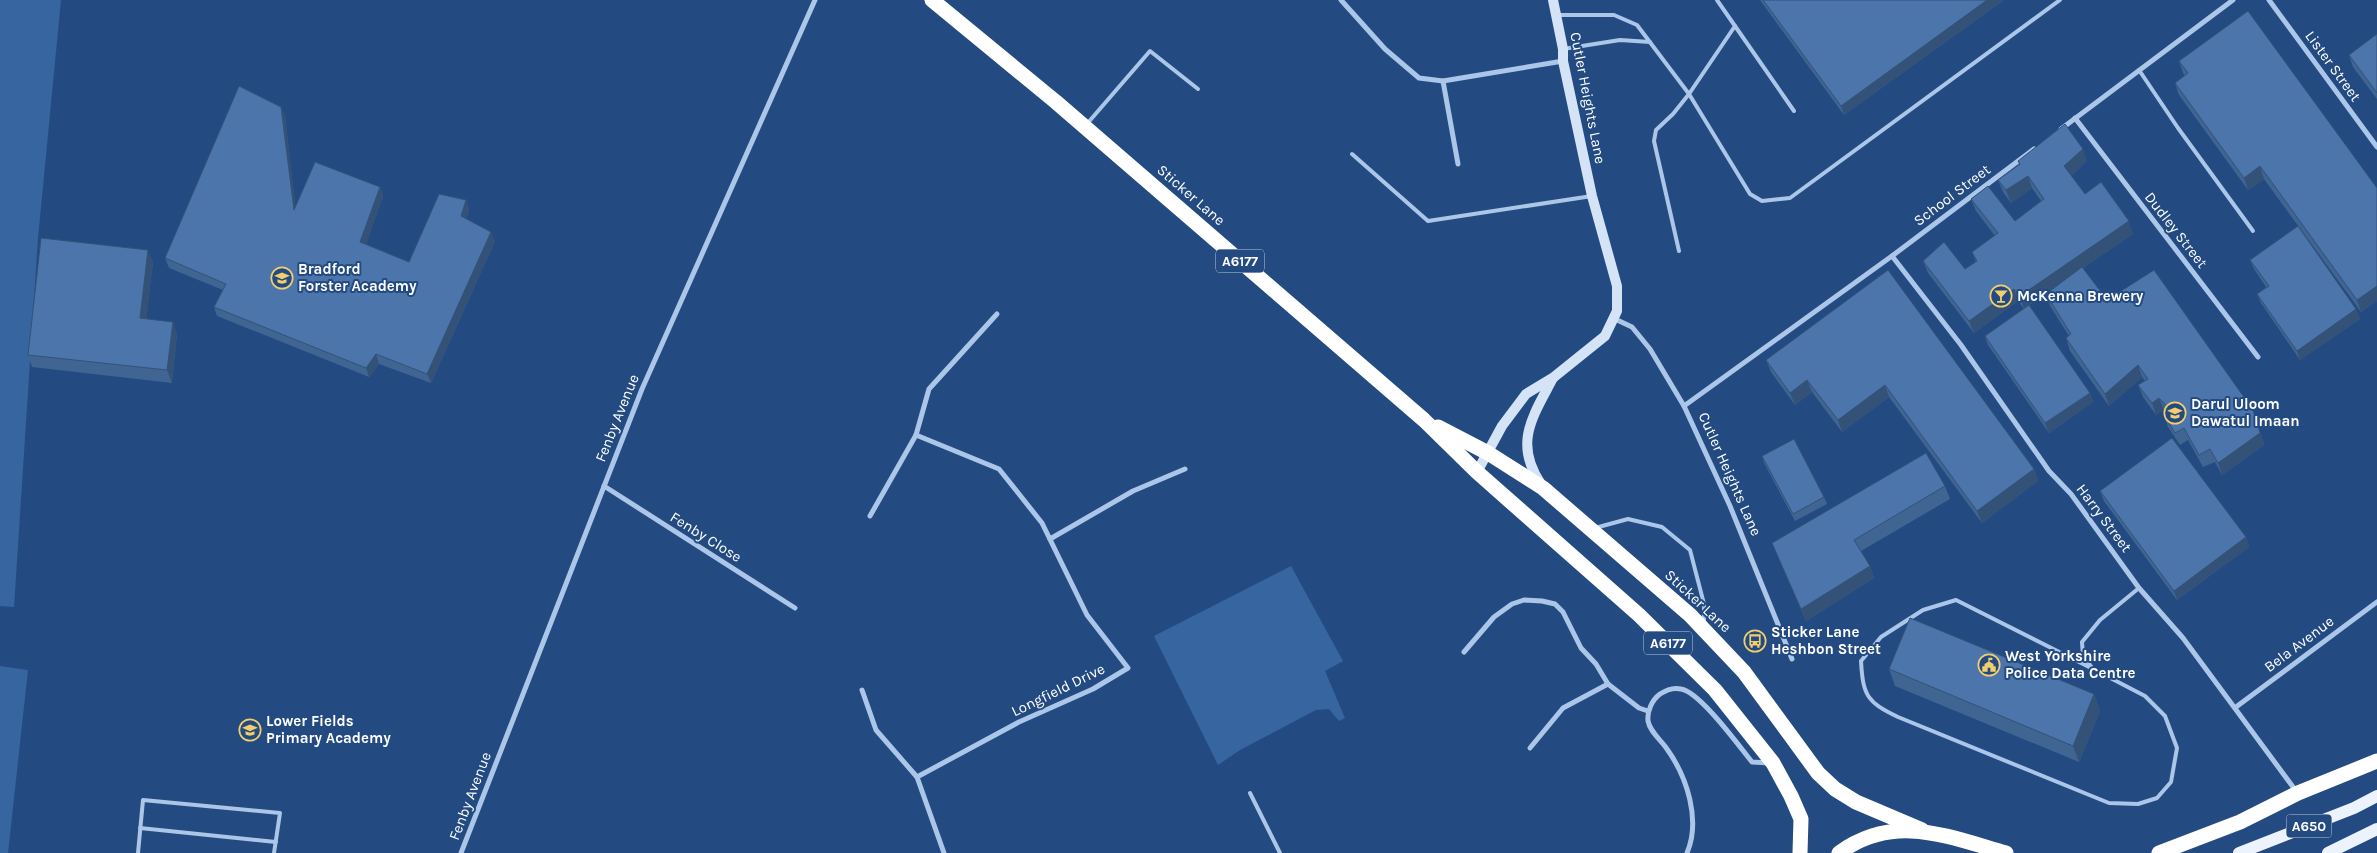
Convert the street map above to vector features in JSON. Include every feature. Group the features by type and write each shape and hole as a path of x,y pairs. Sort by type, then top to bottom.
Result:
{"highway":[{"name":"Sticker Lane","path":"932,0 1084,126 1424,420 1478,472 1680,653 1715,690 1772,763 1801,819 1800,853"},
{"name":"Sticker Lane","path":"1424,420 1488,453 1543,488 1704,630 1749,678 1818,773 1835,789 1856,802 1922,830"},
{"path":"2159,853 2240,822 2298,793 2377,760"},
{"path":"1838,853 1853,843 1873,834 1896,830 1922,830 1978,848 2006,853"}],"main road":[{"name":"A650","path":"2239,853 2354,808 2377,796"},
{"name":"A650","path":"2328,853 2377,829"}],"street":[{"name":"Fenby Avenue","path":"461,853 642,389 814,0"},
{"path":"1341,0 1385,49 1419,78 1442,81 1563,61"},
{"name":"Cutler Heights Lane","path":"1553,0 1563,49 1563,61 1592,196 1617,286 1618,299 1615,319 1632,327 1650,349 1684,406 1730,506 1792,659"},
{"path":"2059,130 2232,0"},
{"name":"Lister Street","path":"2269,0 2377,147"},
{"path":"1442,81 1458,164"},
{"name":"Dudley Street","path":"2075,118 2258,357"},
{"name":"School Street","path":"1684,406 1892,256 2043,142"},
{"name":"Harry Street","path":"1892,256 1963,345 2049,471 2072,494 2139,588 2183,638 2298,793"},
{"path":"870,516 916,435 929,389 997,314"},
{"path":"1478,472 1502,426 1526,394 1554,377 1604,336 1615,319"},
{"path":"1543,488 1530,468 1526,445 1529,426 1554,377"},
{"name":"Longfield Drive","path":"916,435 999,469 1042,524 1087,615 1128,668 1093,689 1019,722 917,777"},
{"path":"1050,539 1133,491 1185,469"},
{"name":"Fenby Close","path":"604,486 795,608"},
{"path":"1464,652 1494,617 1512,604 1524,600 1554,604 1563,612 1580,648 1596,664 1608,684 1639,708 1648,711"},
{"name":"Bela Avenue","path":"2236,707 2377,602"},
{"path":"1530,748 1563,708 1608,684"},
{"path":"1687,853 1692,840 1693,825 1683,777 1674,758 1651,730 1648,720 1648,711 1655,698 1668,689 1682,689 1696,698 1719,722 1752,762 1772,763"},
{"path":"862,690 876,730 917,777 944,853"}],"lane":[{"path":"1717,0 1794,111"},
{"path":"1556,15 1614,15 1637,25 1689,94 1750,194 1762,201 1790,198 2060,0"},
{"path":"1679,251 1654,141 1656,130 1674,114 1735,26"},
{"path":"1563,49 1620,40 1650,42"},
{"path":"1084,126 1150,51 1198,89"},
{"path":"2139,70 2178,128 2253,231"},
{"path":"1352,154 1428,221 1592,196"},
{"path":"1591,529 1628,519 1662,526 1690,550 1704,604 1704,630"},
{"path":"2093,669 1956,600 1923,610 1881,636 1861,661 1862,684 1873,705 2109,803 2138,804 2157,798 2171,782 2177,748 2165,716 2145,696 2093,669 2083,656 2082,642 2100,620 2139,588"},
{"path":"1250,793 1280,853"},
{"path":"138,853 143,800 280,813 274,853"},
{"path":"140,828 276,842"}],"shaded area":[{"path":"0,0 61,0 38,238 14,607 0,606"},
{"path":"1291,566 1343,661 1325,671 1345,718 1339,721 1329,709 1316,710 1240,750 1218,765 1154,636"},
{"path":"0,666 28,670 8,853 0,853"}],"building":[{"path":"1763,0 1987,0 1841,106"},
{"path":"2248,11 2377,188 2377,286 2357,300 2260,166 2244,178 2175,83 2188,73 2179,61"},
{"path":"2377,34 2377,93 2349,55"},
{"path":"239,86 281,107 294,210 315,162 380,187 360,242 409,262 439,194 466,200 461,216 491,232 427,374 376,354 366,368 214,307 226,284 165,258"},
{"path":"2065,124 2083,149 2064,166 2085,194 2101,182 2129,221 2020,296 2014,289 1969,321 1923,261 1944,242 1965,269 1977,261 1972,252 1998,233 1971,199 1988,186 2015,221 2044,199 2028,176 2006,190 1998,180 2020,164 2018,161"},
{"path":"2298,226 2356,309 2297,351 2257,294 2269,286 2250,260"},
{"path":"41,238 148,250 140,318 173,322 167,370 28,355"},
{"path":"2082,267 2107,300 2154,270 2253,410 2260,433 2218,463 2210,449 2199,455 2184,428 2175,433 2164,415 2169,408 2159,398 2152,403 2138,385 2148,379 2138,365 2105,394 2066,338 2071,334 2046,294"},
{"path":"1888,270 2034,469 1977,511 1885,385 1838,420 1807,380 1790,393 1766,360"},
{"path":"2029,305 2090,393 2045,423 1985,336"},
{"path":"2172,438 2246,537 2174,591 2100,491"},
{"path":"1794,439 1824,497 1793,514 1762,456"},
{"path":"1926,453 1945,486 1854,540 1870,566 1801,609 1772,543"},
{"path":"1910,618 2094,694 2073,746 1889,669"}],"place":[{"name":"Bradford Forster Academy","path":"282,278"},
{"name":"McKenna Brewery","path":"2001,296"},
{"name":"Darul Uloom Dawatul Imaan","path":"2175,413"},
{"name":"Sticker Lane Heshbon Street","path":"1755,641"},
{"name":"West Yorkshire Police Data Centre","path":"1989,665"},
{"name":"Lower Fields Primary Academy","path":"250,730"}]}
